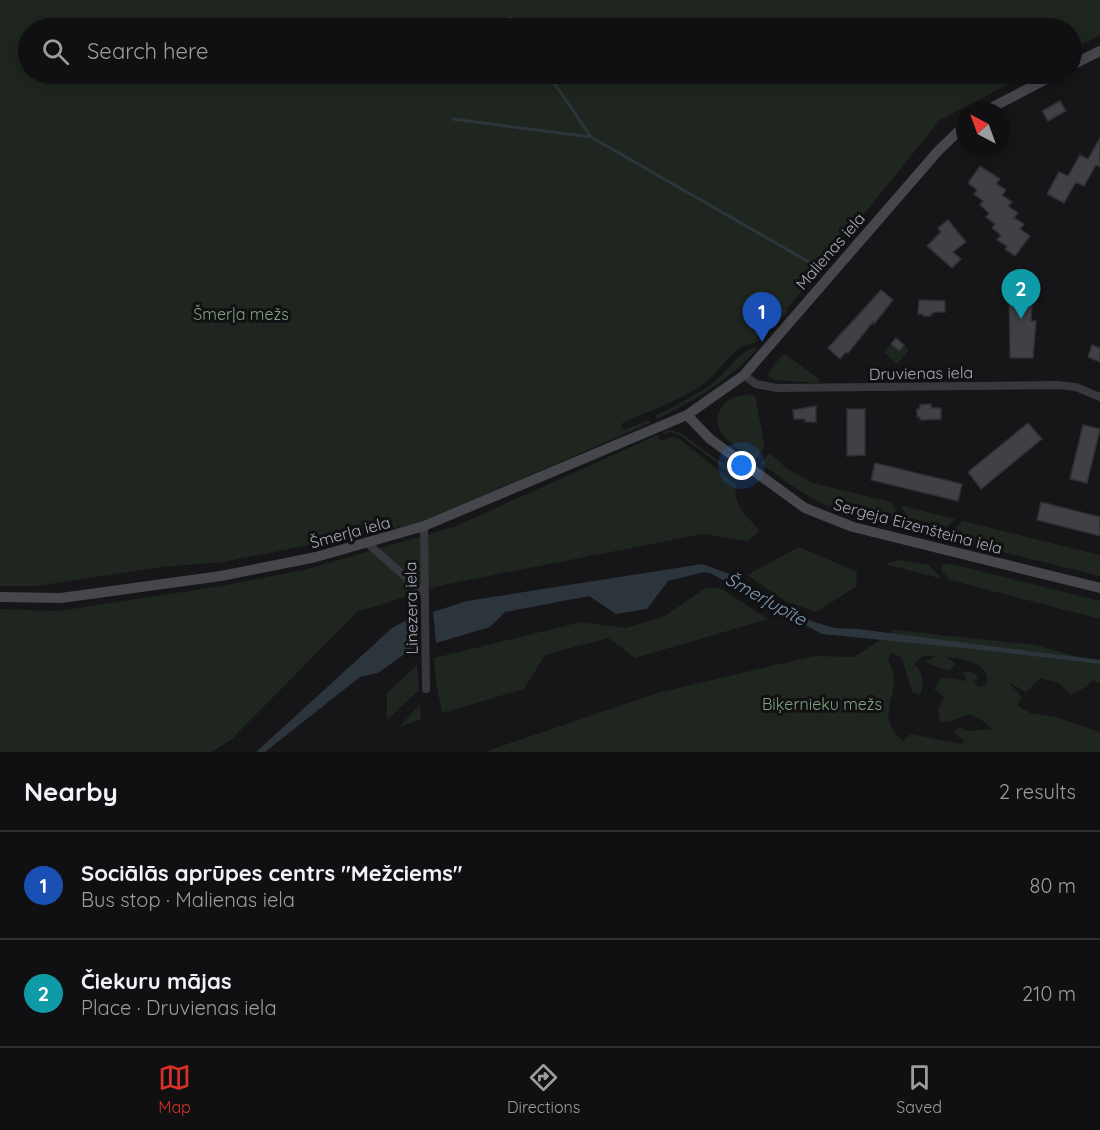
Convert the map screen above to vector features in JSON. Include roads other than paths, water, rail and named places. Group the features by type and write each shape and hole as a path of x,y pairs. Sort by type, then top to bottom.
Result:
{"street":[{"path":"1082,60 1100,51"},
{"path":"1002,102 1037,84"},
{"name":"Malienas iela","path":"687,415 744,375 938,151 956,134"},
{"name":"Druvienas iela","path":"744,375 756,384 777,388 1048,385 1076,387 1100,397"},
{"name":"Šmerļa iela","path":"0,597 61,598 301,561 424,526 687,415"},
{"name":"Sergeja Eizenšteina iela","path":"687,415 710,439 791,499 819,515 853,527 1100,588"},
{"name":"Linezera iela","path":"424,526 426,689"},
{"path":"367,543 425,594"}],"water":[{"name":"Šmerļupīte","path":"702,564 727,573 814,622 835,628 1100,660 1100,664 822,634 710,573 704,572 668,581 647,609 616,614 589,596 505,612 490,627 436,643 433,612 467,601"},
{"path":"416,615 416,646 378,673 360,677 265,752 256,752 392,628"}],"waterway":[{"path":"555,84 591,137 821,269"},
{"path":"453,119 591,137"}],"place":[{"name":"Čiekuru mājas","path":"1021,319"},
{"name":"Sociālās aprūpes centrs \"Mežciems\"","path":"762,342"}],"park label":[{"name":"Šmerļa mežs","path":"241,314"},
{"name":"Biķernieku mežs","path":"822,704"}]}
